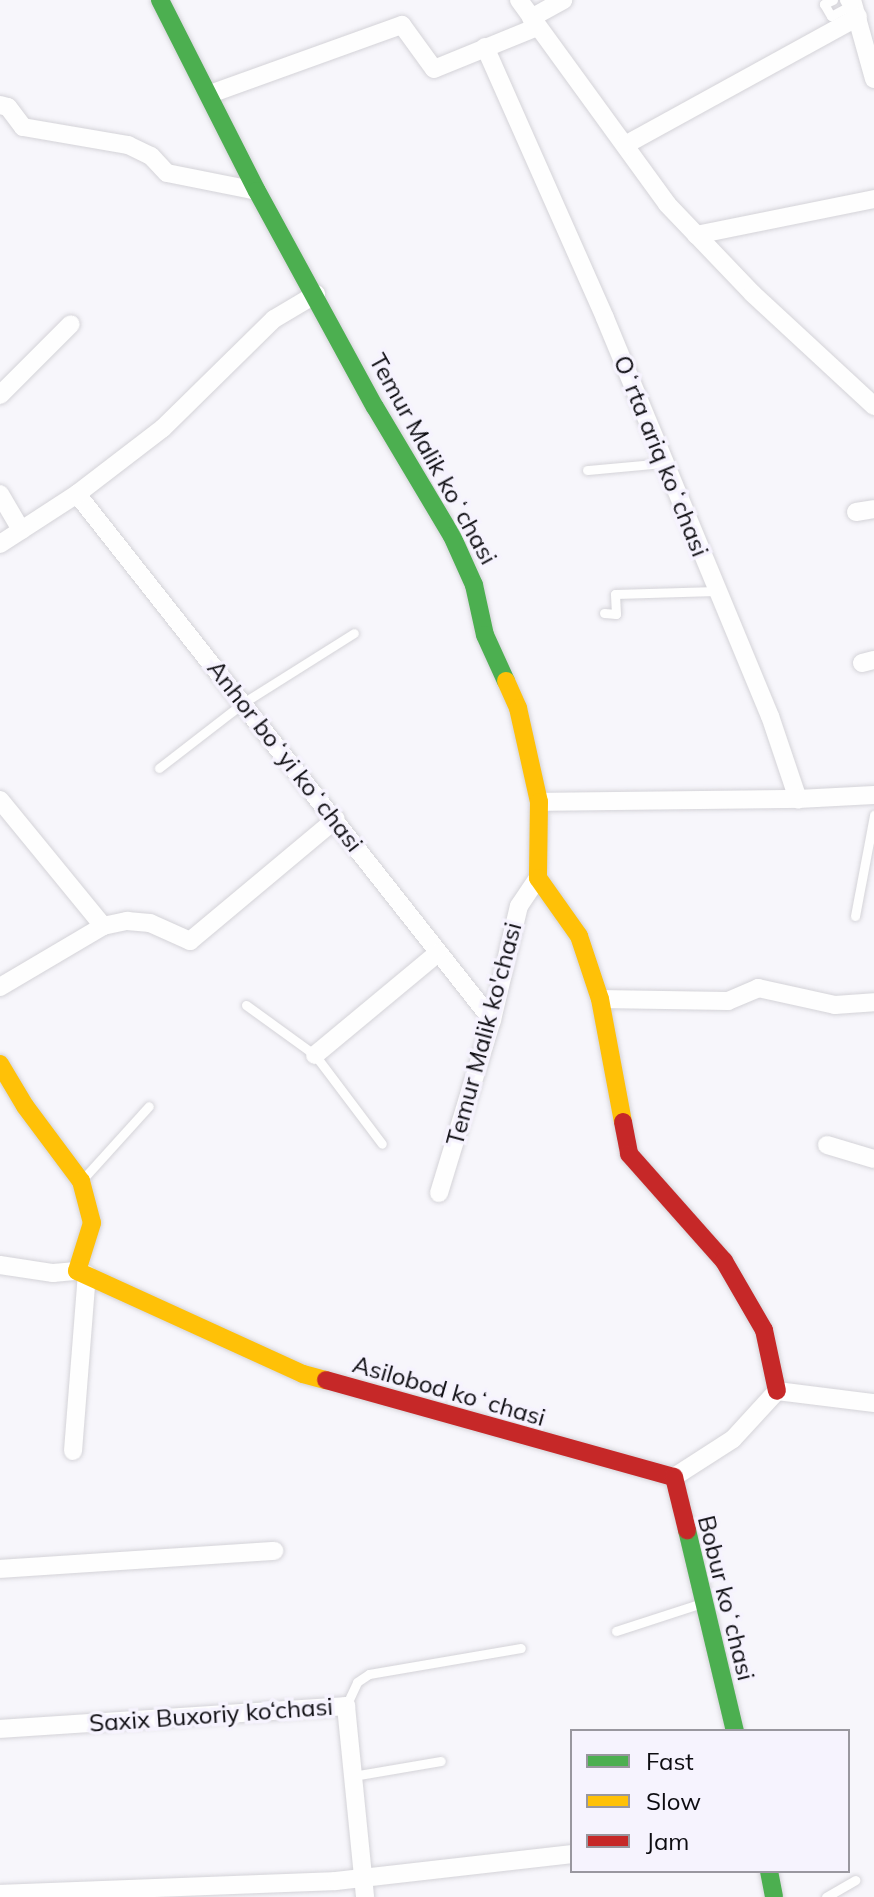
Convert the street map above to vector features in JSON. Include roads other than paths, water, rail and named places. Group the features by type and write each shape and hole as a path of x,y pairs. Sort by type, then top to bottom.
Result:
{"street":[{"name":"Temur Malik koʻchasi","path":"160,0 257,191 375,407 452,536 474,585 485,635 518,708 539,802 538,878"},
{"path":"519,0 667,204 753,294 874,406"},
{"path":"210,94 402,25 434,69 534,22 563,0"},
{"path":"625,145 855,8 874,79"},
{"name":"Oʻrta ariq koʻchasi","path":"485,47 605,318 770,716 798,799"},
{"path":"0,105 8,107 23,127 128,145 151,156 167,173 257,191"},
{"path":"696,235 874,199"},
{"path":"0,544 77,494 163,428 274,319 316,294"},
{"path":"0,395 71,324"},
{"path":"0,494 21,530"},
{"name":"Anhor boʻyi koʻchasi","path":"77,494 492,1020"},
{"path":"539,802 798,799 874,795"},
{"path":"0,800 103,926"},
{"path":"0,987 103,926 127,921 150,923 190,941 336,819"},
{"path":"538,878 579,936 600,999 629,1154 724,1261 764,1330 777,1391"},
{"name":"Temur Malik ko'chasi","path":"439,1193 492,1020 519,906 538,878"},
{"path":"315,1055 438,953"},
{"path":"600,999 728,1001 758,988 835,1005 874,1002"},
{"path":"0,1064 25,1106 81,1181 92,1223 82,1273 73,1451"},
{"path":"827,1145 874,1159"},
{"name":"Asilobod koʻchasi","path":"0,1265 53,1273 82,1273 303,1374 674,1477"},
{"path":"777,1391 874,1403"},
{"path":"674,1477 733,1439 777,1391"},
{"name":"Bobur koʻchasi","path":"674,1477 734,1729"},
{"path":"0,1569 274,1551"},
{"name":"Saxix Buxoriy ko‘chasi","path":"0,1729 346,1706 365,1897"},
{"path":"0,1894 183,1893 365,1878 570,1854"},
{"path":"769,1873 774,1897"}],"lane":[{"path":"833,0 824,4 831,16 848,7 844,0"},
{"path":"587,470 664,463"},
{"path":"604,613 616,614 615,594 716,591"},
{"path":"159,768 243,703 354,633"},
{"path":"855,916 874,815"},
{"path":"246,1005 315,1055 382,1144"},
{"path":"81,1181 149,1106"},
{"path":"616,1631 702,1603"},
{"path":"346,1706 357,1682 369,1674 521,1648"},
{"path":"353,1776 441,1761"},
{"path":"826,1897 855,1880"}]}
